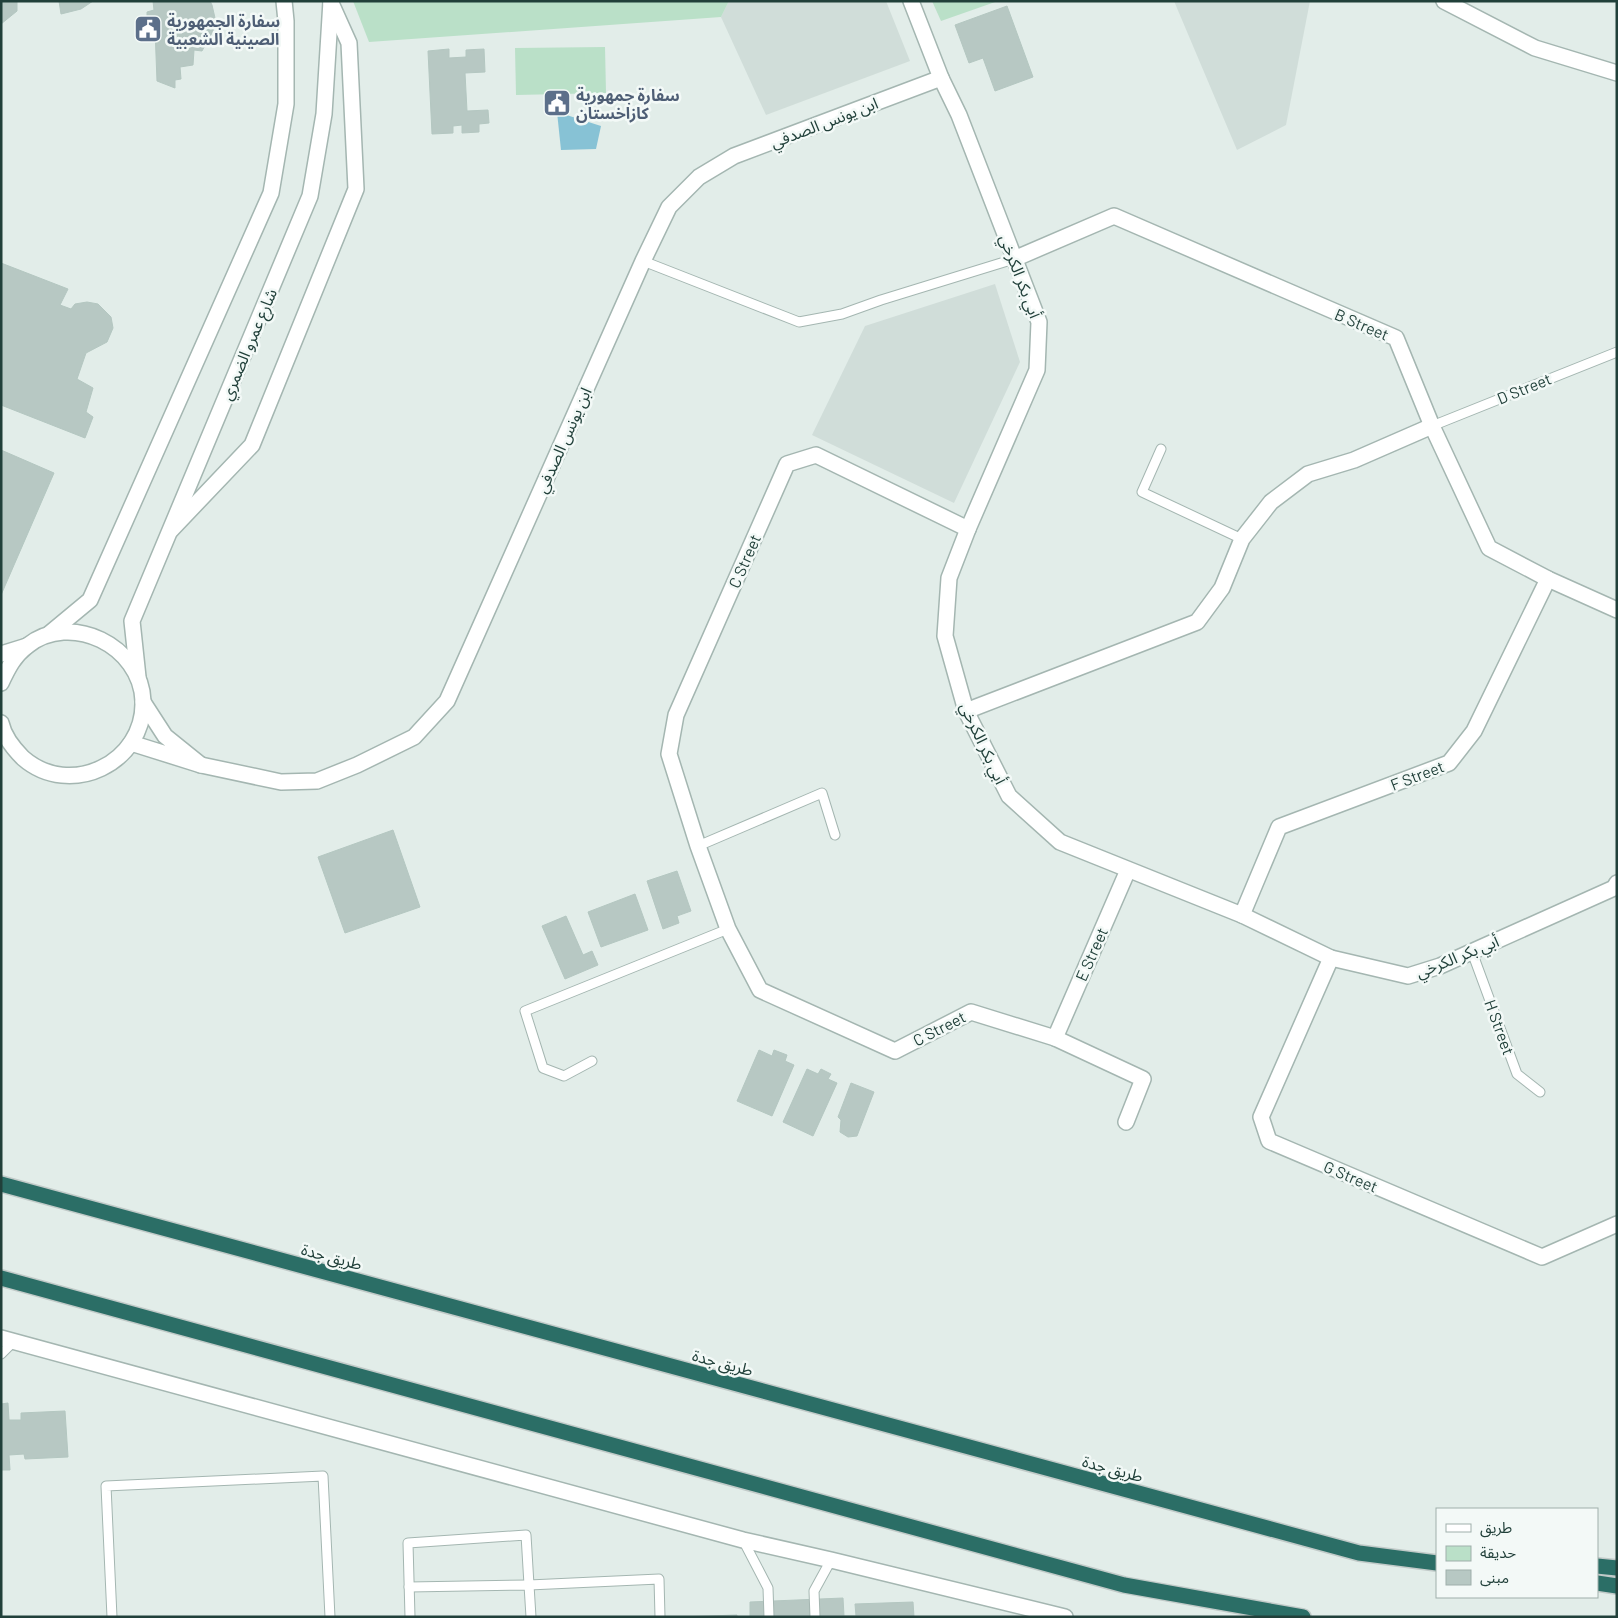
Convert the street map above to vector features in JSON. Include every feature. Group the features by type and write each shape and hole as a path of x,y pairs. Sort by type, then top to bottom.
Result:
{"highway":[{"name":"طريق جدة","path":"1,1184 1359,1553 1436,1563"},
{"path":"1,1278 1124,1585 1303,1617"},
{"path":"1359,1553 1436,1557"},
{"path":"1598,1566 1617,1568"},
{"path":"1598,1583 1617,1586"}],"street":[{"path":"1,654 27,646 49,634 90,600 271,193 286,104 286,21 284,1"},
{"name":"أبي بكر الكرخي","path":"911,1 941,78 959,115 1039,322 1037,370 968,528 949,578 945,636 966,711 1009,796 1060,842 1242,915 1331,958 1408,976 1440,966 1472,952 1614,888 1617,883"},
{"path":"171,530 252,445 356,189 350,44 331,2"},
{"name":"شارع عمرو الضمري","path":"143,702 138,677 132,621 310,196 324,114 331,2"},
{"path":"1448,2 1535,48 1617,73"},
{"name":"ابن يونس الصدفي","path":"131,743 201,766 281,782 317,781 357,765 414,738 447,701 642,261 669,207 700,177 734,156 941,78"},
{"name":"B Street","path":"1014,258 1114,216 1396,338 1432,426 1489,548 1548,579 1617,610"},
{"path":"966,711 1197,622 1222,588 1242,539 1271,502 1308,474 1354,460 1432,426"},
{"name":"C Street","path":"968,528 816,455 787,464 676,715 669,754 698,846 728,929 760,990 895,1051 971,1012 1055,1038 1143,1079 1126,1122"},
{"name":"F Street","path":"1242,915 1279,827 1449,763 1474,731 1548,579"},
{"path":"49,634 70,632 92,635 111,644 127,659 138,677"},
{"path":"1,683 10,663 27,646"},
{"path":"143,702 165,736 201,766"},
{"path":"1,723 15,750 32,765 52,774 75,776 97,771 116,760 131,743 140,723 143,702"},
{"name":"E Street","path":"1055,1038 1128,870"},
{"name":"G Street","path":"1331,958 1261,1117 1269,1141 1542,1257 1617,1224"},
{"path":"8,1339 743,1540 1065,1617"}],"lane":[{"path":"642,261 799,322 842,314 1014,258"},
{"name":"D Street","path":"1432,426 1617,352"},
{"path":"1161,449 1142,492 1242,539"},
{"path":"698,846 822,793 835,835"},
{"path":"592,1061 564,1076 543,1068 525,1011 728,929"},
{"name":"H Street","path":"1472,952 1517,1074 1540,1092"},
{"path":"1,1354 8,1339"},
{"path":"112,1617 106,1486 323,1476 330,1617"},
{"path":"410,1617 408,1543 526,1535 531,1617"},
{"path":"743,1540 768,1588 769,1617"},
{"path":"815,1617 814,1591 831,1560"},
{"path":"409,1587 529,1585 659,1579 660,1617"}],"shaded area":[{"path":"729,1 886,1 910,61 766,115 721,17"},
{"path":"1174,1 1310,1 1286,125 1237,150"},
{"path":"995,284 1020,362 954,503 812,435 865,326"}],"green space":[{"path":"353,1 729,1 721,17 369,42"},
{"path":"932,1 998,1 941,21"},
{"path":"605,47 606,93 516,95 515,48"}],"water":[{"path":"557,112 601,126 596,149 561,150"}],"building":[{"path":"1,1 17,1 17,11 1,24"},
{"path":"59,1 93,1 81,9 61,14"},
{"path":"153,1 210,1 212,5 215,18 213,31 202,51 194,50 193,65 180,67 181,79 175,80 175,88 157,81 155,29 147,30 147,12 154,10"},
{"path":"1007,6 1033,77 995,91 983,58 969,63 955,25"},
{"path":"449,49 449,58 466,57 466,50 484,49 485,72 465,73 467,111 488,110 489,123 479,124 479,132 462,133 462,125 453,126 453,133 432,134 428,51"},
{"path":"1,263 68,289 60,305 71,309 75,304 87,302 98,304 111,317 113,328 107,342 86,353 77,379 93,388 86,412 93,417 85,438 1,405"},
{"path":"1,450 54,473 1,595"},
{"path":"393,830 420,907 345,933 318,857"},
{"path":"677,871 691,911 677,916 679,923 663,929 647,881"},
{"path":"635,894 648,930 601,947 588,912"},
{"path":"566,916 583,955 592,951 598,965 565,979 542,926"},
{"path":"759,1050 772,1056 774,1050 787,1055 785,1061 794,1065 772,1116 737,1101"},
{"path":"807,1069 818,1074 821,1069 831,1074 828,1079 837,1083 813,1136 783,1122"},
{"path":"851,1083 874,1092 857,1136 848,1137 840,1132 841,1120 838,1117"},
{"path":"8,1403 9,1420 21,1420 21,1413 65,1411 68,1457 25,1459 24,1454 9,1455 10,1470 1,1470 1,1404"},
{"path":"843,1598 844,1616 856,1616 855,1604 913,1602 914,1617 750,1617 750,1602"},
{"path":"737,1615 737,1617 680,1617"}],"place":[{"name":"سفارة الجمهورية الصينية الشعبية","path":"148,29"},
{"name":"سفارة جمهورية كازاخستان","path":"557,103"}]}
